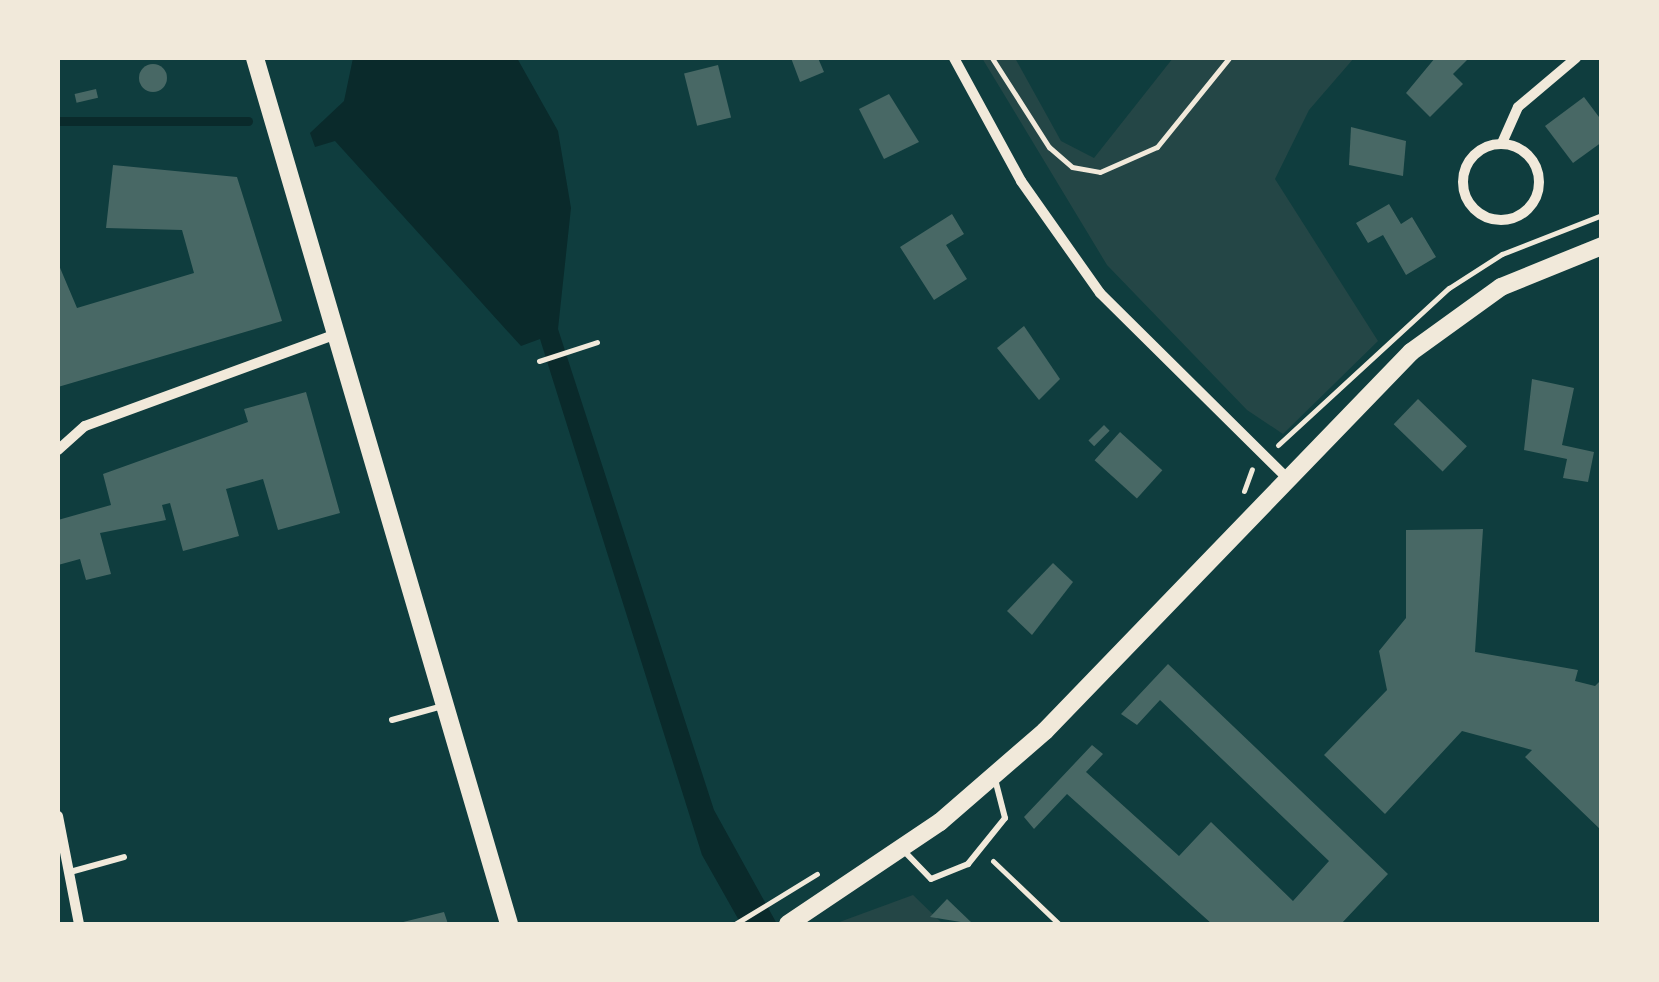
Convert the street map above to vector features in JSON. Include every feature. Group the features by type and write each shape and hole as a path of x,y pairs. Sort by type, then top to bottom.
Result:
{"main road":[{"path":"255,58 444,706 511,920"},
{"path":"795,921 902,849 994,776 1286,477 1462,312 1602,246"}],"street":[{"path":"954,58 1021,181 1100,293 1286,477"},
{"path":"1502,143 1526,152 1540,175 1526,212 1501,220 1478,212 1462,181 1479,150 1502,143 1518,107 1576,58"},
{"path":"58,450 85,426 338,334"},
{"path":"58,820 79,924"}],"lane":[{"path":"392,720 444,706"},
{"path":"902,849 931,879 983,851 1006,818 994,776"},
{"path":"70,872 124,857"}],"path":[{"path":"992,58 1049,147 1089,172 1120,170 1158,147 1229,58"},
{"path":"1231,505 1265,457 1449,288 1502,254 1602,215"},
{"path":"539,361 597,342"},
{"path":"983,851 1059,924"},
{"path":"734,924 828,867"}],"shaded area":[{"path":"353,58 517,58 558,131 571,208 558,329 714,810 777,924 741,924 702,855 540,339 521,346 335,141 315,147 310,133 344,101"},
{"path":"982,58 1015,58 1061,141 1094,158 1173,58 1354,58 1309,110 1275,179 1378,341 1283,434 1247,410 1107,265"},
{"path":"913,895 943,924 834,924"}],"building":[{"path":"791,58 818,58 824,72 800,82"},
{"path":"1435,58 1469,58 1453,74 1463,84 1430,117 1406,93"},
{"path":"153,64 163,68 167,78 163,88 153,92 143,88 139,78 143,68"},
{"path":"718,65 731,117 697,126 684,73"},
{"path":"96,89 98,98 77,103 75,94"},
{"path":"889,94 919,142 884,159 859,109"},
{"path":"1584,97 1602,121 1602,142 1573,163 1545,126"},
{"path":"1351,127 1406,141 1403,176 1349,165"},
{"path":"113,165 237,177 282,321 58,387 58,263 77,308 194,273 182,230 106,228"},
{"path":"1389,204 1401,224 1412,217 1436,257 1406,275 1383,235 1368,243 1356,223"},
{"path":"952,214 964,234 946,245 967,279 934,300 900,247"},
{"path":"1024,326 1060,379 1039,400 997,348"},
{"path":"1532,379 1574,388 1562,445 1594,452 1588,482 1563,478 1567,459 1524,450"},
{"path":"306,392 340,513 278,530 263,479 226,489 239,536 183,551 170,503 162,505 166,520 100,533 111,574 86,580 80,559 58,565 58,520 111,505 103,474 248,422 244,409"},
{"path":"1418,399 1467,446 1443,471 1394,424"},
{"path":"1104,425 1110,431 1094,446 1088,441"},
{"path":"1120,432 1162,470 1137,498 1095,460"},
{"path":"1483,529 1475,652 1578,670 1575,681 1595,686 1602,679 1602,831 1525,757 1532,750 1462,731 1385,814 1324,755 1387,690 1379,651 1406,618 1406,530"},
{"path":"1053,563 1073,582 1032,635 1007,611"},
{"path":"1168,664 1388,874 1341,924 1212,924 1067,794 1034,829 1024,817 1092,745 1103,754 1086,772 1179,856 1211,822 1293,901 1329,861 1160,700 1137,725 1121,714"},
{"path":"947,899 973,924 930,917"},
{"path":"444,912 448,924 399,924 399,923"}],"waterway":[{"path":"58,121 248,121"}]}
